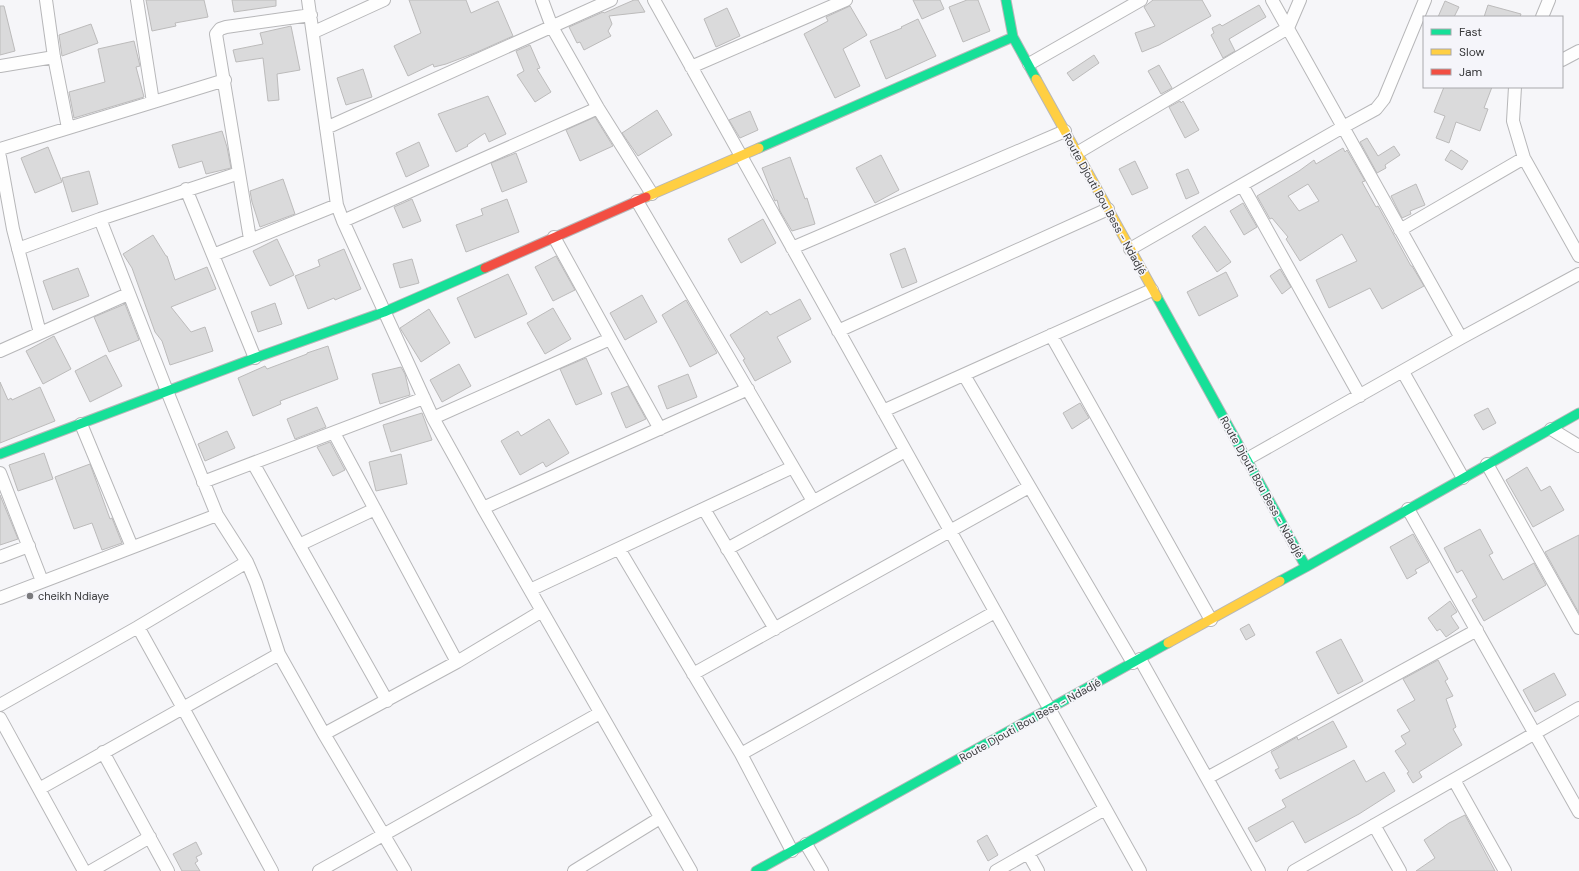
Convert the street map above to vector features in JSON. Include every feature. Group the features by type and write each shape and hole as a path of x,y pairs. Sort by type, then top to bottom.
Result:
{"street":[{"path":"46,0 54,57 68,128"},
{"path":"137,0 153,102"},
{"path":"308,0 314,32 337,205 343,221 433,418 482,508 691,871"},
{"path":"314,32 384,0"},
{"path":"542,0 552,27 598,108 652,194"},
{"path":"326,128 611,0"},
{"path":"654,0 1140,871"},
{"path":"691,67 846,0"},
{"name":"Route Djouti Bou Bess - Ndadjé","path":"756,871 1306,567 1013,37 1006,0"},
{"path":"1029,64 1141,0"},
{"path":"1272,0 1461,338"},
{"path":"1077,153 1288,28 1300,0"},
{"path":"1130,249 1376,109 1384,99 1425,0"},
{"path":"1542,16 1549,0"},
{"path":"250,239 225,80 216,34 220,29 311,15"},
{"path":"0,454 255,358 384,312 740,155 1013,37"},
{"path":"1563,59 1579,51"},
{"path":"0,66 54,57"},
{"path":"0,149 225,80"},
{"path":"1515,88 1513,121 1524,158 1579,256"},
{"path":"343,221 598,108"},
{"path":"792,248 1065,130"},
{"path":"0,157 13,229 40,333"},
{"path":"1400,230 1524,158"},
{"path":"18,249 186,189 239,173"},
{"path":"1242,186 1360,396"},
{"path":"186,189 255,358"},
{"path":"637,201 813,501"},
{"path":"213,255 337,205"},
{"path":"838,331 1108,209"},
{"path":"100,219 128,294 217,515 247,562 256,583 279,654 324,734 405,871"},
{"path":"554,237 660,429"},
{"path":"1247,459 1461,338 1579,274"},
{"path":"883,411 1152,290"},
{"path":"0,351 128,294"},
{"path":"1051,335 1211,620"},
{"path":"433,418 610,339"},
{"path":"1403,372 1463,478"},
{"path":"964,375 1030,487 1207,778 1259,871"},
{"path":"482,508 748,389"},
{"path":"203,482 424,398"},
{"path":"1306,567 1579,413"},
{"path":"81,424 132,547"},
{"path":"1551,429 1579,446"},
{"path":"334,433 457,662"},
{"path":"727,549 905,451"},
{"path":"253,463 387,701"},
{"path":"1487,464 1579,628"},
{"path":"530,590 793,467"},
{"path":"0,473 42,581"},
{"path":"693,674 1030,487"},
{"path":"299,545 375,508"},
{"path":"704,509 775,629"},
{"path":"1408,509 1579,812"},
{"path":"0,598 217,515"},
{"path":"0,557 29,546"},
{"path":"619,549 741,754 792,851"},
{"path":"0,705 138,627 247,562"},
{"path":"324,734 457,662 542,611"},
{"path":"741,754 995,612"},
{"path":"138,627 184,708 272,871"},
{"path":"1207,778 1476,630"},
{"path":"39,789 279,654"},
{"path":"1294,871 1579,708"},
{"path":"319,871 600,712"},
{"path":"0,718 84,871"},
{"path":"103,752 168,871"},
{"path":"1454,780 1505,871"},
{"path":"996,871 1105,809"},
{"path":"574,871 660,818"},
{"path":"1374,825 1400,871"},
{"path":"91,871 150,837"},
{"path":"806,844 822,871"},
{"path":"1028,853 1038,871"}],"building":[{"path":"146,0 204,0 208,17 175,23 176,26 152,31"},
{"path":"232,0 276,0 276,6 234,12"},
{"path":"409,0 466,0 471,13 498,1 513,36 475,53 446,64 434,67 433,64 408,76 394,46 421,33"},
{"path":"634,0 638,0 645,12 609,16 612,24 608,31 611,36 584,50 580,42 577,43 569,27"},
{"path":"913,0 940,0 944,9 922,19"},
{"path":"967,0 978,0 990,31 963,42 949,7"},
{"path":"1153,0 1202,0 1211,16 1159,45 1142,52 1135,33 1155,26 1144,7"},
{"path":"1445,1 1459,7 1454,16 1438,16"},
{"path":"1259,5 1266,17 1229,39 1235,51 1223,58 1211,35 1214,33 1212,28 1220,24 1222,26"},
{"path":"1488,5 1521,14 1520,16 1484,16"},
{"path":"0,6 4,6 15,51 0,55"},
{"path":"850,6 867,35 843,49 860,86 835,98 804,34 828,21 826,17"},
{"path":"727,8 740,36 716,47 704,19"},
{"path":"918,19 936,56 886,79 870,41 902,28 901,27"},
{"path":"91,24 98,43 62,56 59,35"},
{"path":"291,26 300,70 277,74 279,100 268,101 263,58 236,62 233,50 263,44 260,33"},
{"path":"134,41 140,66 136,67 144,97 74,118 69,92 105,82 98,49"},
{"path":"530,45 540,68 537,69 551,92 535,102 517,75 524,71 516,51"},
{"path":"1094,55 1099,63 1073,81 1067,73"},
{"path":"1159,65 1172,88 1161,94 1148,71"},
{"path":"363,69 372,97 346,105 337,78"},
{"path":"1444,88 1492,88 1484,108 1488,109 1480,131 1456,122 1449,143 1436,138 1445,116 1434,112"},
{"path":"488,96 506,134 489,142 485,133 467,145 468,146 456,152 438,114"},
{"path":"1180,101 1181,103 1183,101 1199,130 1185,138 1169,107"},
{"path":"657,110 672,135 638,156 622,133"},
{"path":"750,111 758,130 740,138 729,120"},
{"path":"595,117 613,146 580,161 566,130"},
{"path":"222,131 231,168 206,174 202,161 179,168 172,145"},
{"path":"1367,138 1378,156 1394,146 1400,155 1385,165 1386,168 1377,173 1360,142"},
{"path":"419,142 429,166 406,177 396,153"},
{"path":"48,147 62,182 35,193 21,158"},
{"path":"1343,148 1345,152 1347,150 1365,181 1362,182 1376,207 1378,206 1411,266 1424,286 1382,309 1370,288 1329,308 1316,280 1357,261 1342,234 1300,261 1286,239 1288,237 1272,218 1270,219 1257,196 1299,171 1314,160 1316,164","holes":["1308,184 1319,201 1299,211 1288,196"]},
{"path":"1451,150 1468,161 1462,170 1445,160"},
{"path":"516,153 527,182 502,192 491,163"},
{"path":"881,155 899,190 875,203 856,168"},
{"path":"790,157 805,199 807,198 815,224 792,231 780,211 777,200 775,201 762,168"},
{"path":"1135,161 1148,188 1132,195 1119,169"},
{"path":"1188,169 1199,193 1186,199 1176,174"},
{"path":"89,171 98,204 72,212 62,178"},
{"path":"283,179 295,214 260,227 250,191"},
{"path":"1416,184 1425,205 1410,211 1411,214 1402,218 1391,196"},
{"path":"412,199 421,221 403,228 394,207"},
{"path":"507,199 519,232 466,252 456,225 483,215 481,209"},
{"path":"1243,203 1257,227 1244,235 1230,211"},
{"path":"763,219 776,243 741,263 728,239"},
{"path":"1205,226 1231,262 1217,272 1192,236"},
{"path":"153,235 167,256 175,280 207,267 216,289 171,307 191,332 205,327 213,351 170,365 162,341 155,332 132,268 123,254"},
{"path":"277,239 294,275 270,286 253,251"},
{"path":"905,248 917,282 902,288 890,254"},
{"path":"344,249 361,289 308,309 295,276 320,266 318,260"},
{"path":"556,256 575,290 553,301 535,267"},
{"path":"412,259 419,283 400,288 393,264"},
{"path":"78,268 89,296 53,310 43,281"},
{"path":"1280,269 1291,287 1282,294 1270,276"},
{"path":"1226,272 1238,296 1199,316 1187,292"},
{"path":"508,274 527,314 475,338 457,298"},
{"path":"642,295 657,322 625,340 610,313"},
{"path":"800,299 811,319 777,337 791,362 755,381 743,360 745,359 730,335 767,311 770,315"},
{"path":"686,300 717,353 690,367 662,315"},
{"path":"275,303 282,324 258,332 251,312"},
{"path":"125,304 139,340 109,352 94,317"},
{"path":"553,308 571,339 545,354 527,323"},
{"path":"429,309 450,343 421,362 400,328"},
{"path":"54,336 71,369 43,384 26,351"},
{"path":"328,346 338,379 280,401 281,404 253,416 238,378 265,366 267,369"},
{"path":"106,355 122,386 90,402 75,371"},
{"path":"586,358 602,394 576,405 560,369"},
{"path":"459,364 471,386 442,402 430,380"},
{"path":"401,367 405,374 410,395 380,404 372,374"},
{"path":"688,374 697,397 667,409 658,386"},
{"path":"0,382 8,400 11,398 12,400 40,387 55,421 0,443"},
{"path":"628,386 646,419 626,428 611,393"},
{"path":"1080,403 1089,418 1072,429 1063,413"},
{"path":"317,407 326,427 295,439 287,419"},
{"path":"1488,408 1496,423 1483,430 1474,415"},
{"path":"422,413 432,440 391,452 383,425"},
{"path":"549,419 569,453 546,467 543,462 520,475 501,441 518,431 521,436"},
{"path":"227,431 235,448 205,461 198,444"},
{"path":"330,442 345,470 333,476 317,447"},
{"path":"44,453 53,479 18,491 9,465"},
{"path":"401,454 407,484 376,491 369,462"},
{"path":"90,464 110,519 112,518 122,543 102,550 92,523 74,529 55,477"},
{"path":"1527,467 1541,491 1550,486 1564,510 1533,527 1506,480"},
{"path":"0,495 18,539 0,545"},
{"path":"1480,529 1493,553 1489,555 1503,580 1534,563 1546,585 1484,621 1472,600 1477,597 1462,570 1457,573 1444,548"},
{"path":"1413,534 1429,562 1415,570 1417,573 1407,579 1390,547"},
{"path":"1579,535 1579,613 1545,552"},
{"path":"1450,601 1457,612 1451,616 1459,628 1446,637 1440,629 1437,631 1428,618"},
{"path":"1249,624 1255,635 1246,640 1240,629"},
{"path":"1341,639 1363,681 1338,694 1316,652"},
{"path":"1438,660 1448,679 1445,681 1453,696 1446,699 1456,727 1453,729 1462,745 1419,772 1422,777 1413,783 1407,773 1409,772 1395,751 1406,744 1401,736 1410,731 1397,710 1415,700 1403,679"},
{"path":"1554,673 1566,695 1535,712 1523,690"},
{"path":"1333,721 1347,747 1280,779 1275,770 1279,768 1271,752 1297,737 1298,740"},
{"path":"1354,760 1366,782 1384,772 1395,791 1359,814 1305,843 1293,821 1256,842 1248,828 1286,807 1282,800"},
{"path":"1465,815 1495,871 1416,871 1435,858 1424,840 1449,823"},
{"path":"987,835 998,855 988,861 977,841"},
{"path":"196,842 202,854 196,857 198,861 195,863 200,871 182,871 173,854"}],"traffic: fast":[{"path":"1006,0 1013,37 1036,79"},
{"path":"759,148 1013,37"},
{"path":"0,454 255,358 384,312 485,268"},
{"path":"1157,297 1306,567 1280,581"},
{"path":"1306,567 1579,413"},
{"path":"756,871 1168,643"}],"traffic: slow":[{"path":"1036,79 1157,297"},
{"path":"646,197 759,148"},
{"path":"1168,643 1280,581"}],"traffic: jam":[{"path":"485,268 646,197"}],"place":[{"name":"cheikh Ndiaye","path":"30,596"}]}
